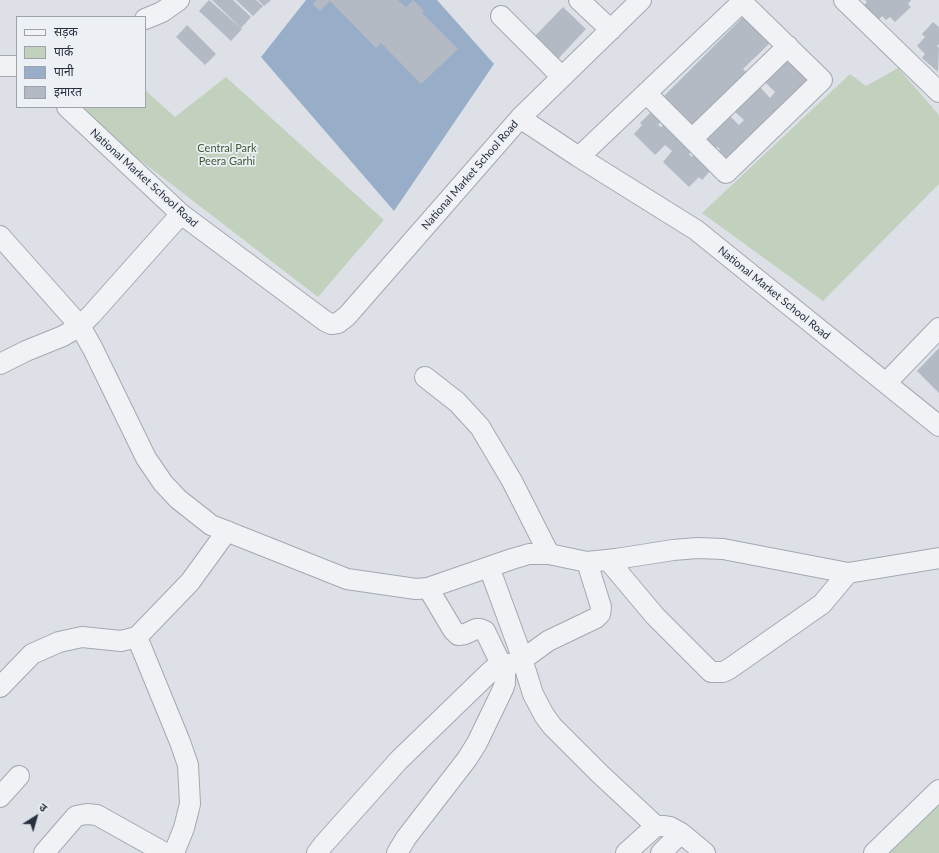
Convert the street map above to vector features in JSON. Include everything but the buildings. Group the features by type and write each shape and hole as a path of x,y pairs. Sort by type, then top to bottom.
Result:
{"street":[{"path":"146,18 162,12 179,0"},
{"path":"579,0 611,30"},
{"path":"520,118 641,0"},
{"path":"844,0 939,92"},
{"path":"579,157 646,93 742,2 822,80 726,173 646,93"},
{"path":"501,16 562,77"},
{"path":"692,139 788,46"},
{"path":"0,66 16,66"},
{"name":"National Market School Road","path":"69,108 181,214 331,324 338,323 347,316 520,118 579,157 696,230 886,383 937,420"},
{"path":"0,364 26,351 64,336 80,326 98,308 181,214"},
{"path":"0,236 80,326 93,349 146,458 163,483 178,499 211,525 347,579 416,589 428,588 529,554 549,554 587,562 698,548 723,549 848,573 939,558"},
{"path":"886,383 939,328"},
{"path":"425,377 457,402 480,427 512,480 549,554"},
{"path":"0,687 32,654 58,642 82,637 121,641 137,637 190,582 227,531"},
{"path":"608,560 655,616 711,672 723,672 730,669 822,604 848,573"},
{"path":"317,853 323,844 400,760 491,671 596,618 600,614 601,607 587,562"},
{"path":"397,853 406,838 467,759 477,743 505,683 509,662 489,567"},
{"path":"428,588 453,630 458,635 476,629 485,631 498,658 509,662 533,694 544,715 552,726 600,774 656,826 670,827 681,833 705,853"},
{"path":"137,637 188,765 190,804 184,828 174,853"},
{"path":"0,798 19,776"},
{"path":"874,853 939,790"},
{"path":"44,853 76,816 87,814 97,815 165,853"},
{"path":"626,853 656,826"},
{"path":"660,853 681,833"}],"green space":[{"path":"898,68 939,115 939,184 823,301 702,213 850,74 866,86"},
{"name":"Central Park Peera Garhi","path":"226,77 384,220 318,297 72,108 146,108 146,91 175,117"},
{"path":"939,796 939,853 877,853"}],"water":[{"path":"306,0 437,0 494,64 394,211 261,57"}]}
